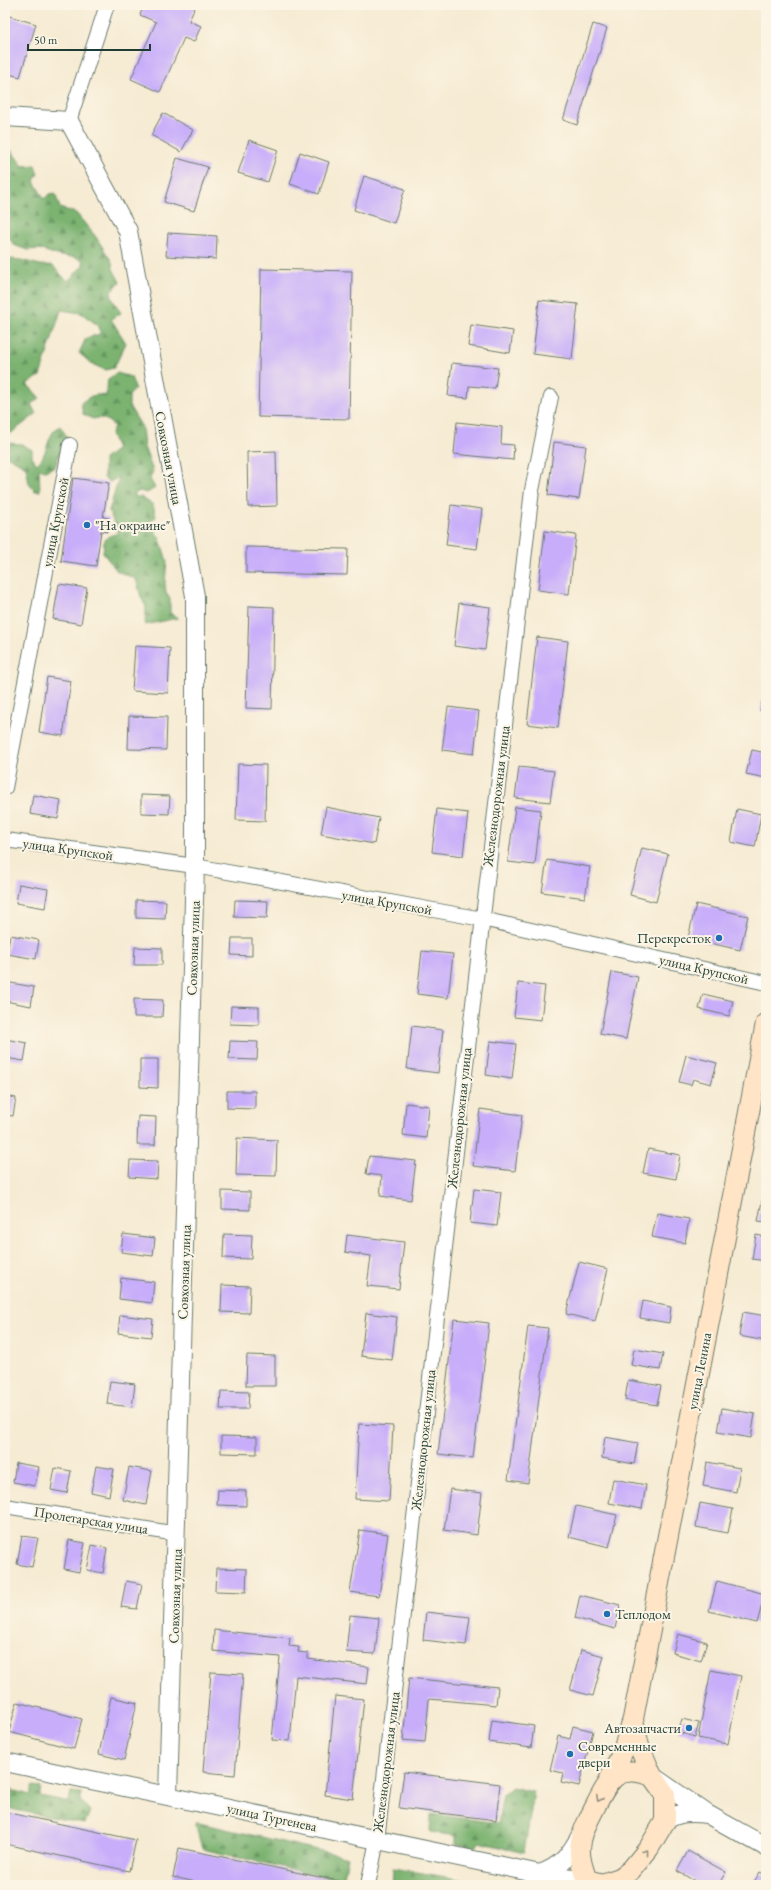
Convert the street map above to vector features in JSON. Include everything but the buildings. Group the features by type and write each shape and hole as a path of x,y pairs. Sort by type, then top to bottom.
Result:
{"main road":[{"name":"улица Ленина","path":"609,1781 623,1751 633,1719 766,1023"},
{"path":"633,1719 639,1746 652,1776 665,1794 665,1821 649,1848 625,1877 602,1884 587,1883 580,1862 580,1847 583,1830 609,1781 620,1774 629,1772 641,1772 652,1776"}],"street":[{"path":"5,117 69,121 107,5"},
{"name":"Совхозная улица","path":"69,121 128,231 194,596 195,866 177,1534 168,1795"},
{"name":"Железнодорожная улица","path":"368,1885 377,1840 532,490 551,397"},
{"name":"улица Крупской","path":"5,788 70,445"},
{"name":"улица Крупской","path":"5,840 195,866 482,919 766,983"},
{"name":"Пролетарская улица","path":"5,1506 177,1534"},
{"name":"улица Тургенева","path":"5,1762 587,1883"},
{"path":"652,1776 707,1814 766,1847"},
{"path":"665,1821 682,1813 693,1812 707,1814"},
{"path":"540,1874 554,1869 571,1854 583,1830"}],"green space":[{"path":"5,149 10,149 23,166 35,165 38,174 34,181 44,199 49,194 55,193 60,208 76,213 96,237 112,262 113,269 120,282 111,292 112,298 121,313 111,319 126,343 114,368 105,370 92,364 79,353 86,338 100,334 99,326 81,313 61,310 40,376 27,384 40,398 31,404 36,414 6,437 5,260 12,259 41,265 52,265 67,281 83,266 83,260 74,257 60,256 39,249 27,250 14,245 6,234 6,224 11,216 7,213 5,217"},
{"path":"117,373 131,377 135,388 129,396 129,406 142,427 144,447 153,471 150,479 155,488 147,493 140,491 135,493 135,497 141,497 153,505 156,517 147,524 155,531 160,539 167,561 165,583 166,593 170,599 170,612 178,618 145,625 146,607 141,597 136,579 117,571 103,553 104,541 109,536 118,533 109,511 119,477 110,482 104,478 104,459 117,449 111,434 114,426 105,419 93,419 83,414 81,403 93,396 106,396 108,379"},
{"path":"60,426 69,440 62,449 55,466 45,471 39,469 40,491 35,491 29,484 26,467 5,455 5,443 22,444 32,450 32,458 37,464 43,457 53,432"},
{"path":"33,1786 41,1787 40,1796 69,1802 71,1792 81,1793 81,1801 90,1811 85,1824 5,1808 5,1788 30,1795"},
{"path":"512,1787 534,1792 524,1853 480,1842 474,1848 456,1844 456,1836 430,1832 431,1814 498,1823 503,1794"},
{"path":"195,1822 348,1857 343,1881 202,1849"},
{"path":"393,1868 494,1885 392,1885"}],"place":[{"name":"\"На окраине\"","path":"87,525"},
{"name":"Перекресток","path":"719,938"},
{"name":"Теплодом","path":"607,1614"},
{"name":"Автозапчасти","path":"689,1728"},
{"name":"Современные двери","path":"570,1754"}]}
